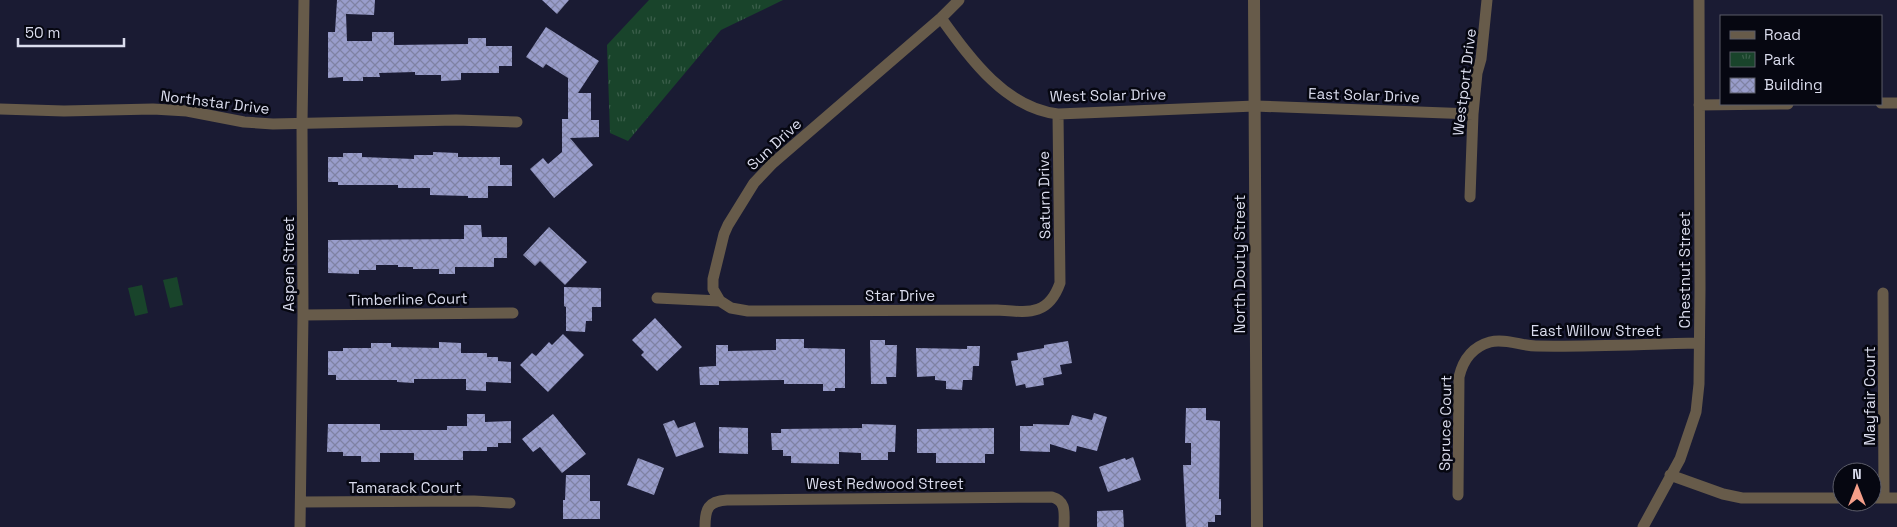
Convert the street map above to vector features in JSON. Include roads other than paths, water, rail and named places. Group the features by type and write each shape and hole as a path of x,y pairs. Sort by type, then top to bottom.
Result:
{"street":[{"name":"Aspen Street","path":"300,527 304,0"},
{"name":"Sun Drive","path":"720,301 713,289 712,279 724,234 754,183 773,163 942,18 959,0"},
{"name":"North Douty Street","path":"1254,0 1257,527"},
{"name":"Westport Drive","path":"1470,197 1473,114 1487,0"},
{"name":"Chestnut Street","path":"1643,527 1680,459 1696,412 1698,384 1699,0"},
{"name":"West Solar Drive","path":"942,18 972,57 1004,92 1035,109 1058,114 1255,106"},
{"path":"1882,103 1897,103"},
{"path":"1699,105 1720,105"},
{"name":"East Solar Drive","path":"1255,106 1473,114"},
{"name":"Northstar Drive","path":"0,109 64,111 170,110 196,112 244,122 302,123 456,120 517,122"},
{"name":"Saturn Drive","path":"1058,114 1060,275"},
{"name":"Star Drive","path":"720,301 731,308 748,311 1033,311 1044,307 1054,299 1060,283 1060,275"},
{"name":"Mayfair Court","path":"1884,293 1884,498"},
{"path":"657,298 720,301"},
{"name":"Timberline Court","path":"303,315 513,313"},
{"name":"East Willow Street","path":"1469,355 1479,346 1502,341 1535,346 1698,344"},
{"name":"Spruce Court","path":"1458,494 1459,377 1462,365 1469,355"},
{"path":"1670,475 1723,494 1742,498 1832,498"},
{"name":"West Redwood Street","path":"705,527 707,510 711,504 718,500 1052,497 1059,499 1064,508 1064,527"},
{"path":"1884,498 1897,498"},
{"name":"Tamarack Court","path":"300,502 474,501 510,503"}]}
